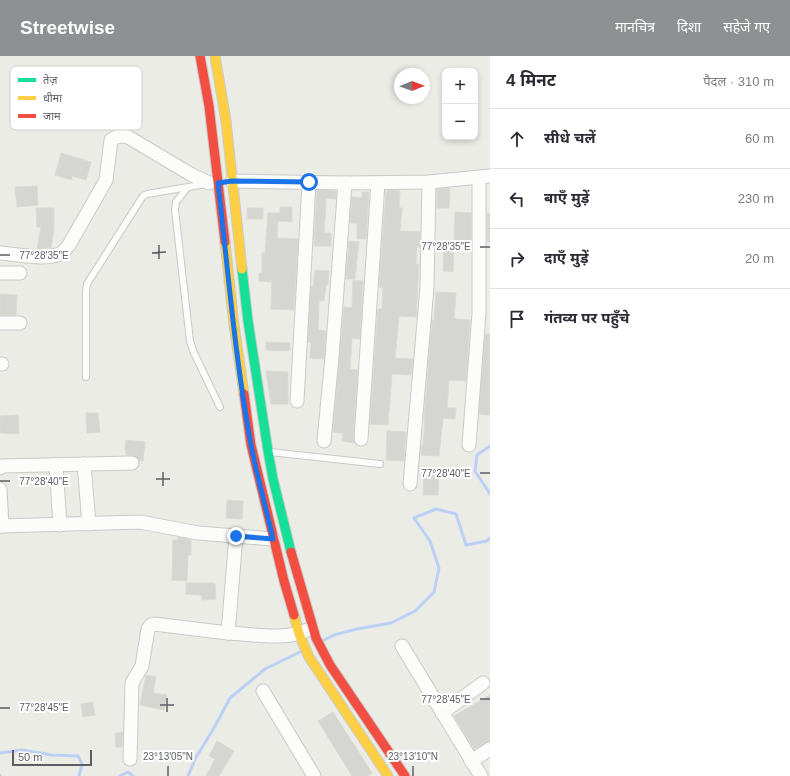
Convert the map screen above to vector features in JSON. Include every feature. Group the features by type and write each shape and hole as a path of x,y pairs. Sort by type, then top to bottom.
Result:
{"main road":[{"path":"200,56 209,106 213,183 242,389 251,445 273,539 301,638 309,657 386,775"},
{"path":"216,56 224,106 248,321 268,451 273,479 296,571 314,633 330,665 405,776"}],"street":[{"path":"0,253 47,257 56,256 63,252 69,245 103,186 108,173 111,140 122,135 128,137 192,175 213,183"},
{"path":"232,181 378,183 429,182 484,177 479,313 469,446"},
{"path":"297,401 309,182"},
{"path":"410,484 427,287 429,182"},
{"path":"324,441 345,183"},
{"path":"361,439 378,183"},
{"path":"0,273 20,273"},
{"path":"0,323 20,323"},
{"path":"0,468 2,466 132,463"},
{"path":"84,464 89,524"},
{"path":"56,465 60,525"},
{"path":"0,489 1,526 140,522 198,533 273,539"},
{"path":"228,633 236,536"},
{"path":"130,759 132,683 142,666 149,626 154,624 228,633 301,638 314,633"},
{"path":"402,646 481,776 490,770"},
{"path":"442,713 484,683"},
{"path":"262,691 314,776"},
{"path":"471,761 490,748"}],"lane":[{"path":"86,377 87,284 143,196 147,194 232,181"},
{"path":"187,188 176,202 175,210 190,341 194,353 220,408"},
{"path":"268,451 380,464"}],"building":[{"path":"61,153 91,162 86,180 72,176 72,180 55,175"},
{"path":"37,186 38,205 17,207 15,187"},
{"path":"450,188 449,208 437,208 437,189"},
{"path":"317,190 336,191 336,199 326,198 324,233 331,233 331,246 314,246"},
{"path":"386,191 400,191 399,208 402,208 400,231 420,232 420,247 417,247 416,264 419,264 416,317 399,316 395,358 413,359 411,375 392,374 388,425 370,424 378,309 382,309 383,288 379,287"},
{"path":"362,192 369,192 366,239 357,239 357,223 350,223 352,197 362,198"},
{"path":"280,207 292,207 292,222 278,221 277,238 298,239 294,310 271,309 272,282 259,281 259,273 262,273 262,253 265,253 268,213 280,213"},
{"path":"36,208 54,208 54,231 51,248 37,249 41,227 37,227"},
{"path":"247,208 263,208 263,219 247,219"},
{"path":"455,212 471,213 471,241 454,240"},
{"path":"487,213 490,214 490,242 487,242"},
{"path":"349,241 359,242 355,279 346,279"},
{"path":"444,247 454,248 453,272 443,271"},
{"path":"315,270 329,271 328,285 326,285 324,301 319,301 318,330 326,331 324,359 310,358 311,343 308,342 311,287 313,287"},
{"path":"353,280 363,281 360,339 352,338 350,369 358,370 353,438 354,443 342,441 343,433 333,432 344,307 352,308"},
{"path":"436,292 456,293 454,319 470,320 466,381 449,380 447,408 456,408 455,419 443,418 439,456 421,455 421,446 423,446 432,320 434,321"},
{"path":"0,294 17,295 16,315 0,315"},
{"path":"485,334 490,334 490,415 479,414"},
{"path":"266,342 290,343 290,351 266,350"},
{"path":"266,371 288,372 288,404 271,404"},
{"path":"86,413 98,413 100,432 87,433"},
{"path":"18,415 19,434 0,433 0,416"},
{"path":"387,431 406,432 404,461 386,460"},
{"path":"126,440 145,442 143,461 139,461 135,456 126,455"},
{"path":"424,475 439,476 438,495 423,495"},
{"path":"227,500 243,501 242,519 226,518"},
{"path":"178,537 191,540 191,555 188,555 187,581 172,580 173,540 178,540"},
{"path":"186,583 215,583 216,599 202,600 202,595 186,594"},
{"path":"146,675 156,677 153,693 167,695 164,710 140,705"},
{"path":"490,695 490,741 474,749 454,716"},
{"path":"93,702 95,715 83,717 81,704"},
{"path":"333,712 372,773 368,776 352,776 318,721"},
{"path":"123,732 122,747 116,747 115,733"},
{"path":"217,741 234,751 219,776 206,776 215,759 209,756"}],"waterway":[{"path":"490,446 477,455 475,471 490,494"},
{"path":"324,640 334,635 357,629 391,623 415,611 434,592 439,568 430,541 414,518 436,509 456,514 466,545 487,541 490,538"},
{"path":"188,776 195,759 230,698 265,669 300,652"},
{"path":"0,753 22,750 52,755 78,756 82,764 79,776"},
{"path":"120,776 128,772 133,776"}],"traffic: fast":[{"path":"242,269 248,321 268,451 273,479 291,552"}],"traffic: slow":[{"path":"215,56 226,121 242,269"},
{"path":"225,242 234,325 244,394"},
{"path":"294,615 299,634 309,657 388,776"}],"traffic: jam":[{"path":"200,56 209,106 225,242"},
{"path":"244,394 251,445 284,581 294,615"},
{"path":"291,552 316,638 330,665 405,776"}],"route":[{"path":"236,536 273,539 251,445 242,389 218,183 232,181 309,182"}]}
